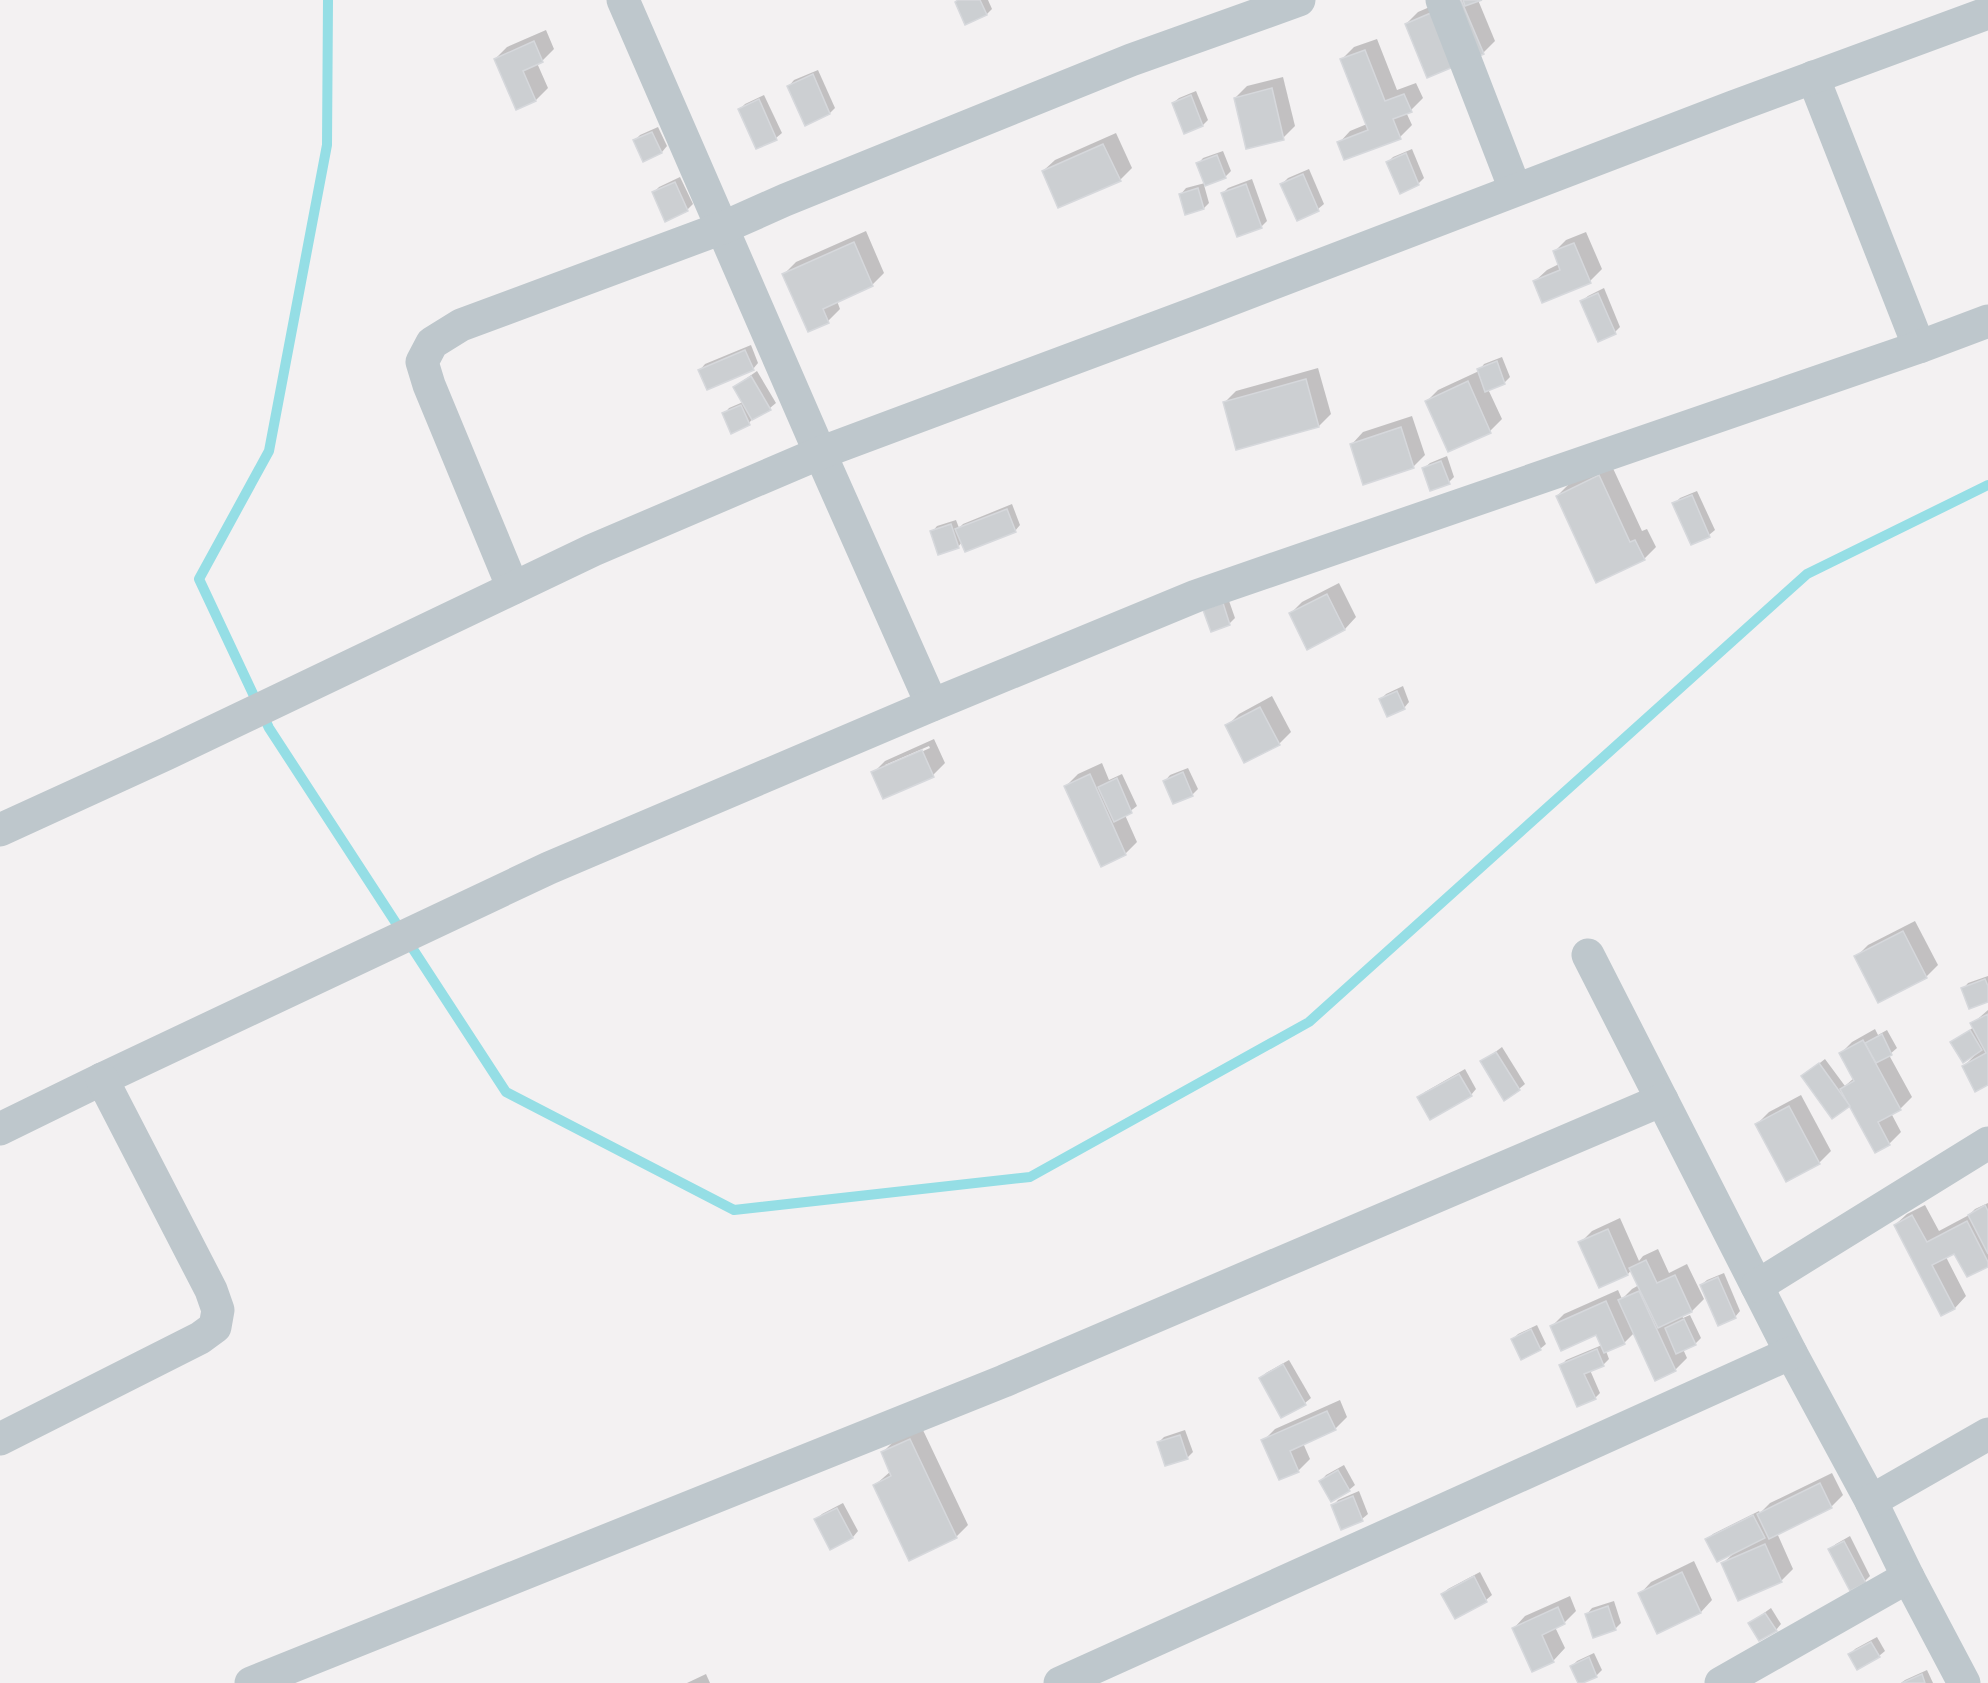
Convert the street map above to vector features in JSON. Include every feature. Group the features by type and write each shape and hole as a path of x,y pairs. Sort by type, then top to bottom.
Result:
{"street":[{"path":"623,0 932,705"},
{"path":"513,588 429,385 422,362 432,343 461,325 722,228 785,200 1131,60 1299,0"},
{"path":"1442,0 1515,189"},
{"path":"0,830 166,754 593,550 820,453 1198,312 1515,189 1988,14"},
{"path":"1813,77 1919,347"},
{"path":"0,1130 102,1079 549,868 932,705 1196,596 1919,347 1988,321"},
{"path":"1588,955 1791,1353 1964,1683"},
{"path":"0,1439 200,1338 215,1327 218,1310 211,1290 102,1079"},
{"path":"252,1683 1004,1381 1662,1100"},
{"path":"1757,1286 1988,1143"},
{"path":"1060,1683 1111,1673 1791,1353"},
{"path":"1870,1501 1988,1434"},
{"path":"1721,1683 1908,1577"}],"building":[{"path":"980,0 987,15 965,25 955,2"},
{"path":"1461,0 1484,54 1427,78 1405,24"},
{"path":"1463,0 1482,0 1465,6"},
{"path":"534,41 543,62 523,71 536,101 516,110 494,59"},
{"path":"1365,50 1385,101 1404,94 1412,112 1393,119 1401,139 1344,160 1337,142 1368,130 1340,59"},
{"path":"813,74 830,114 805,126 787,86"},
{"path":"1272,88 1284,140 1246,149 1234,98"},
{"path":"1191,95 1203,126 1184,134 1172,103"},
{"path":"759,99 777,140 756,149 738,109"},
{"path":"652,132 662,153 643,162 633,140"},
{"path":"1103,144 1121,181 1058,208 1042,171"},
{"path":"1406,153 1419,185 1400,194 1386,162"},
{"path":"1217,155 1226,178 1205,186 1196,163"},
{"path":"1303,174 1319,211 1297,221 1280,184"},
{"path":"675,182 688,211 665,222 652,192"},
{"path":"1246,184 1262,228 1237,237 1221,193"},
{"path":"1198,188 1204,209 1185,215 1179,194"},
{"path":"854,242 873,286 823,309 829,323 808,332 782,274"},
{"path":"1574,243 1591,283 1542,303 1533,281 1560,270 1553,251"},
{"path":"1598,293 1616,334 1598,342 1580,301"},
{"path":"745,350 754,370 707,390 698,370"},
{"path":"1497,361 1505,384 1485,392 1477,369"},
{"path":"751,376 771,410 752,420 733,387"},
{"path":"1306,379 1319,427 1236,450 1223,402"},
{"path":"1468,381 1491,433 1448,452 1425,401"},
{"path":"741,405 750,425 731,434 722,413"},
{"path":"1401,427 1414,468 1363,485 1350,444"},
{"path":"1441,461 1450,484 1430,491 1422,468"},
{"path":"1599,475 1630,542 1635,540 1645,560 1596,583 1556,496"},
{"path":"1692,495 1710,537 1691,545 1672,503"},
{"path":"1007,509 1016,532 965,552 955,529"},
{"path":"951,524 959,548 938,555 930,531"},
{"path":"1327,594 1345,630 1307,650 1289,613"},
{"path":"1223,603 1230,625 1211,632 1203,610"},
{"path":"1397,691 1405,709 1387,717 1379,699"},
{"path":"1260,707 1280,745 1244,763 1225,725"},
{"path":"922,750 934,777 883,799 871,772"},
{"path":"1183,772 1193,796 1173,804 1163,781"},
{"path":"1090,774 1126,855 1101,867 1064,786"},
{"path":"1117,778 1132,813 1114,822 1098,787"},
{"path":"1903,931 1927,978 1878,1003 1854,956"},
{"path":"1985,979 1988,986 1988,1002 1969,1009 1961,988"},
{"path":"1988,1014 1988,1085 1975,1092 1962,1066 1986,1053 1970,1023"},
{"path":"1970,1030 1982,1050 1963,1063 1950,1042"},
{"path":"1882,1034 1892,1055 1876,1063 1865,1043"},
{"path":"1863,1040 1901,1110 1878,1122 1890,1145 1875,1153 1840,1089 1854,1081 1839,1053"},
{"path":"1496,1052 1520,1090 1504,1101 1480,1061"},
{"path":"1819,1063 1850,1106 1832,1119 1801,1076"},
{"path":"1459,1074 1472,1096 1430,1120 1417,1097"},
{"path":"1789,1106 1820,1164 1786,1182 1755,1124"},
{"path":"1985,1205 1988,1211 1988,1254 1968,1215"},
{"path":"1912,1215 1927,1242 1967,1221 1988,1262 1988,1267 1967,1277 1954,1254 1932,1265 1955,1309 1941,1316 1894,1225"},
{"path":"1608,1229 1628,1275 1599,1288 1578,1242"},
{"path":"1646,1260 1657,1283 1675,1275 1692,1312 1658,1328 1629,1268"},
{"path":"1718,1277 1736,1318 1718,1326 1700,1285"},
{"path":"1639,1291 1676,1371 1655,1381 1618,1300"},
{"path":"1606,1301 1625,1344 1604,1353 1596,1335 1561,1351 1550,1326"},
{"path":"1684,1319 1696,1345 1676,1354 1665,1328"},
{"path":"1531,1329 1541,1350 1521,1360 1511,1339"},
{"path":"1597,1349 1604,1366 1584,1374 1596,1399 1577,1407 1559,1365"},
{"path":"1283,1364 1306,1405 1281,1418 1259,1378"},
{"path":"1327,1411 1336,1430 1290,1451 1299,1472 1279,1480 1261,1440"},
{"path":"1180,1435 1188,1459 1165,1466 1157,1442"},
{"path":"910,1439 957,1538 909,1561 873,1485 891,1476 881,1452"},
{"path":"1338,1470 1350,1491 1331,1502 1319,1481"},
{"path":"1820,1483 1832,1508 1769,1539 1757,1514"},
{"path":"1353,1496 1363,1521 1341,1530 1331,1505"},
{"path":"837,1508 853,1538 830,1550 814,1519"},
{"path":"1753,1515 1765,1538 1717,1562 1705,1539"},
{"path":"1844,1541 1866,1583 1850,1591 1828,1549"},
{"path":"1765,1544 1782,1582 1738,1601 1721,1563"},
{"path":"1682,1572 1701,1613 1657,1634 1638,1593"},
{"path":"1474,1576 1487,1602 1455,1619 1441,1594"},
{"path":"1608,1606 1616,1630 1593,1638 1585,1614"},
{"path":"1558,1607 1565,1624 1542,1635 1554,1662 1532,1672 1512,1628"},
{"path":"1765,1613 1777,1631 1759,1641 1748,1623"},
{"path":"1871,1642 1880,1657 1857,1670 1848,1654"},
{"path":"1589,1657 1597,1677 1578,1683 1570,1666"},
{"path":"1922,1674 1925,1683 1902,1683"}],"waterway":[{"path":"328,0 327,145 269,451 199,579 269,728 506,1092 734,1210 1030,1177 1309,1022 1807,574 1988,485"}]}
